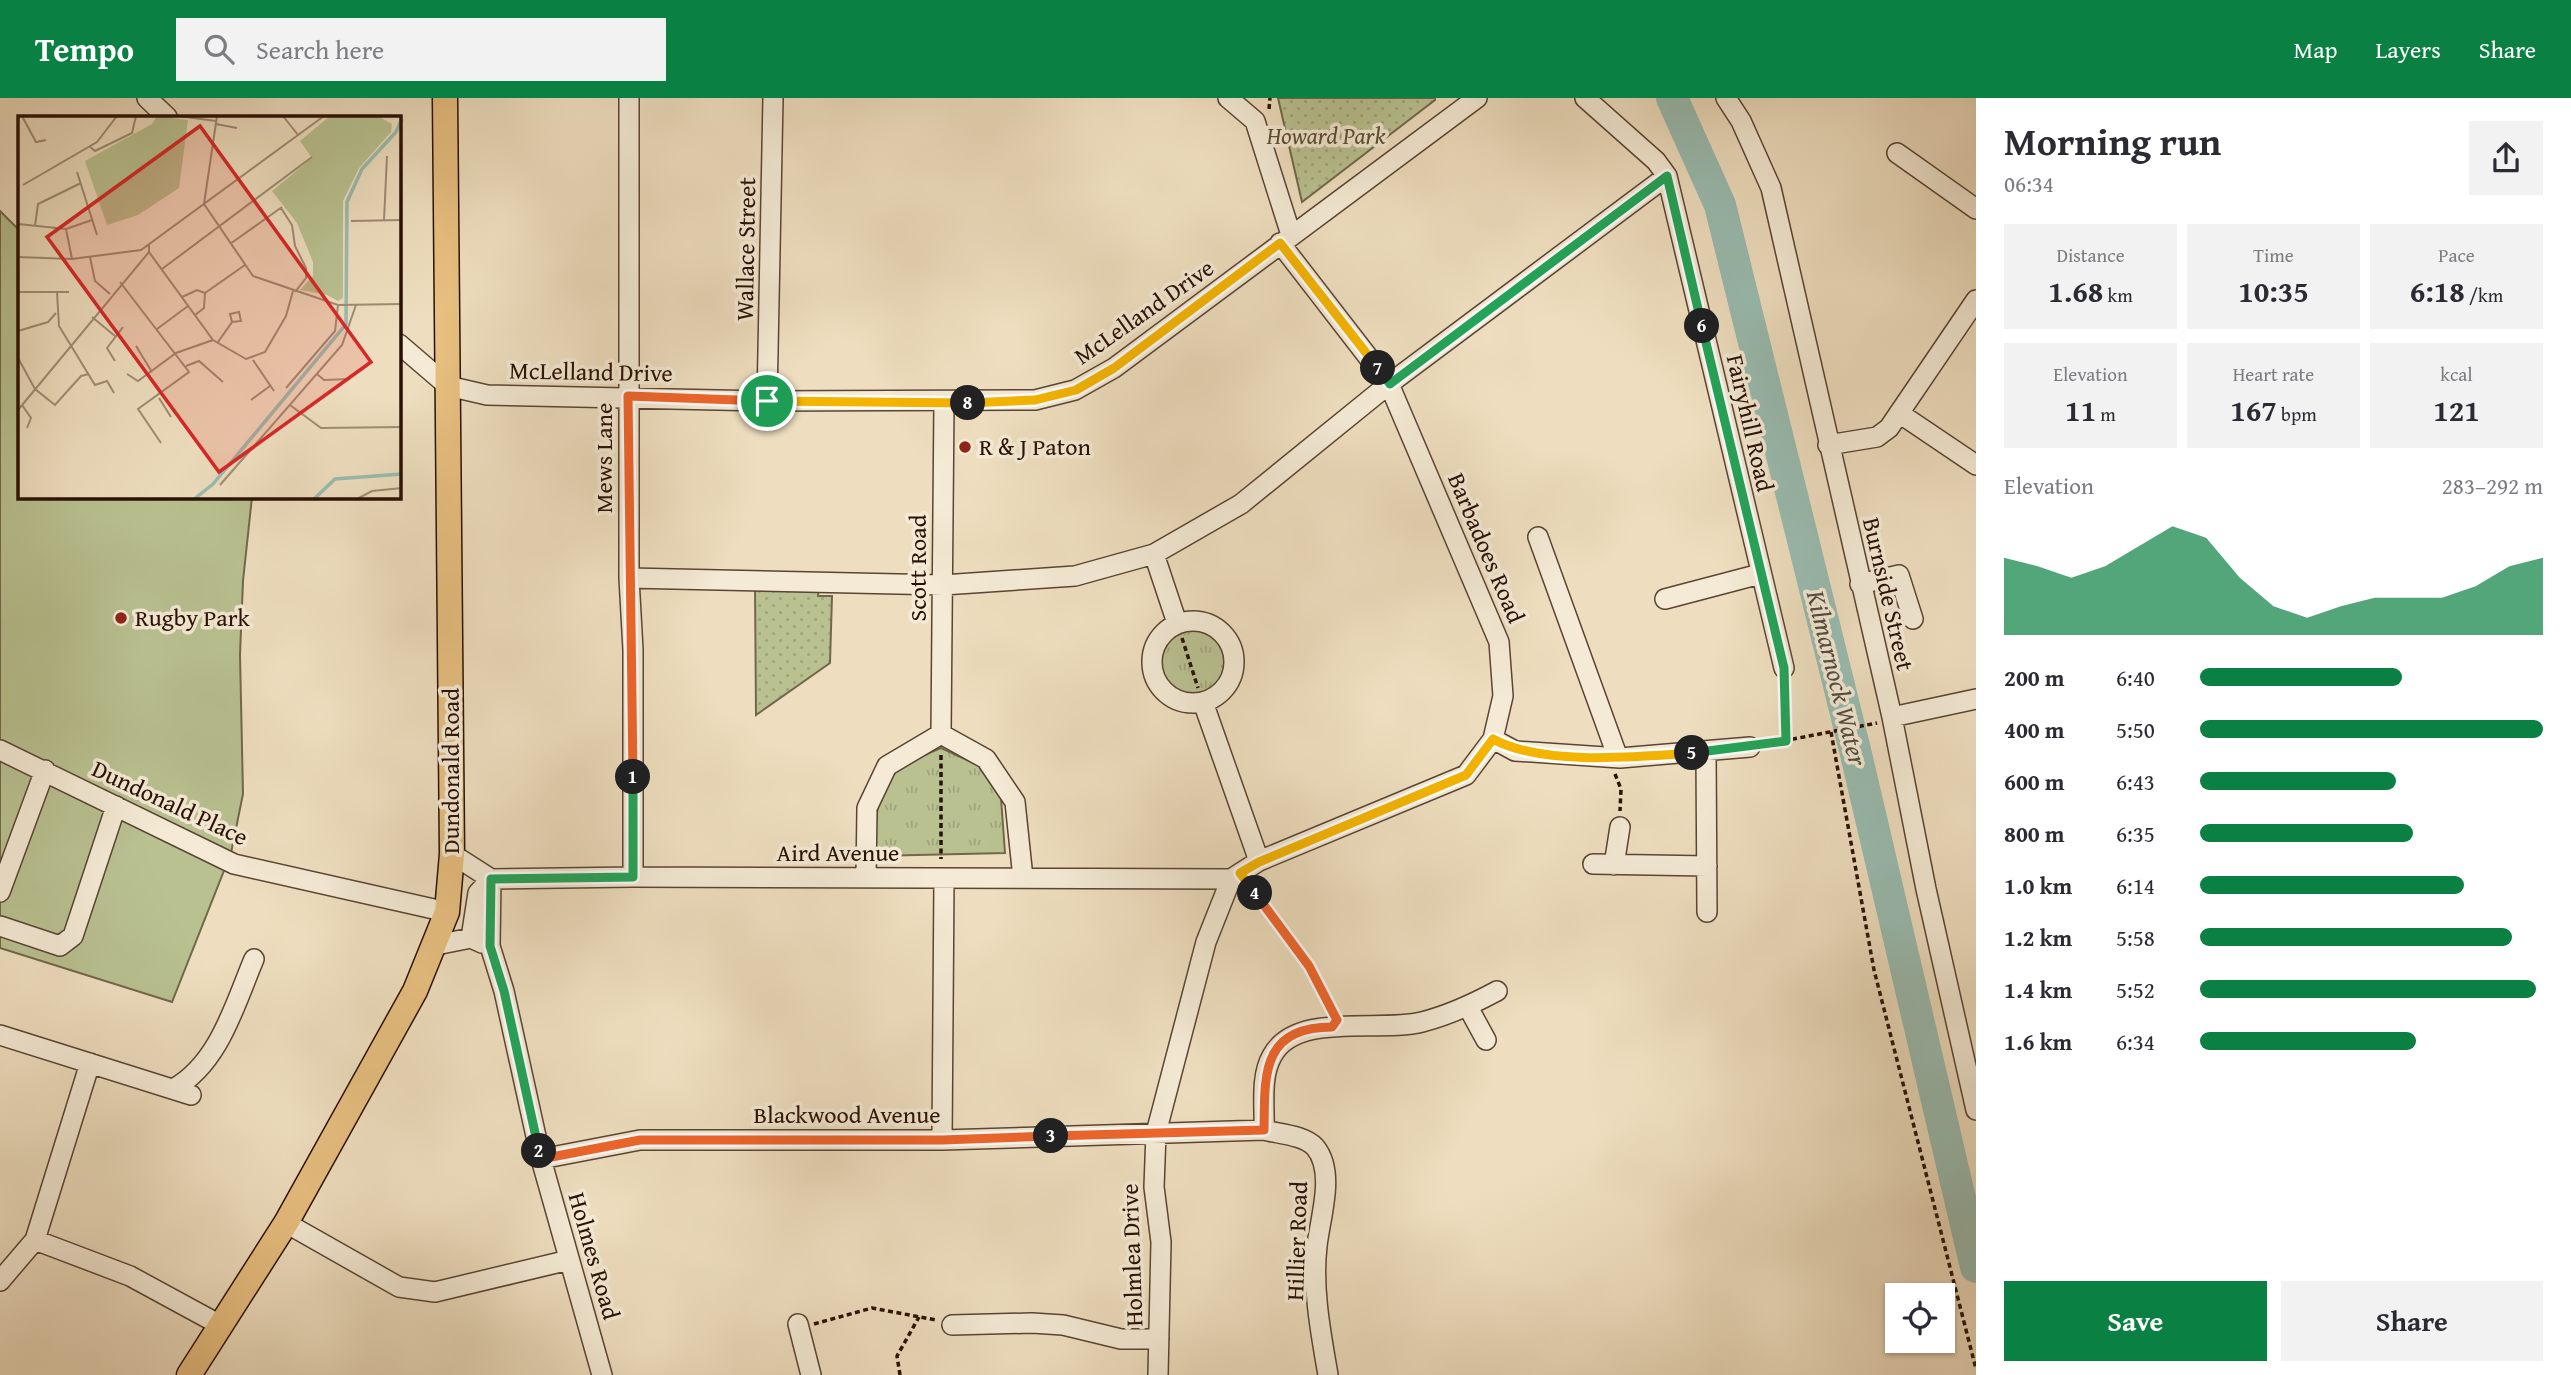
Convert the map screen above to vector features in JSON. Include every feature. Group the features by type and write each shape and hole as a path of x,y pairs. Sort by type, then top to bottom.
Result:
{"main road":[{"name":"Dundonald Road","path":"189,1375 286,1223 415,991 436,945 447,912 452,854 445,98"}],"street":[{"path":"147,98 166,116"},
{"name":"Mews Lane","path":"629,98 628,396 629,578 633,650 633,877"},
{"name":"Wallace Street","path":"767,401 773,98"},
{"name":"Barbadoes Road","path":"1228,98 1255,121 1286,239 1390,384 1499,642 1503,696 1493,739 1466,775 1259,862 1236,876"},
{"name":"McLelland Drive","path":"448,386 487,396 628,396 767,401 1035,400 1076,390 1114,368 1477,98"},
{"name":"Fairyhill Road","path":"1585,98 1656,161 1667,176 1784,668"},
{"name":"Burnside Street","path":"1727,98 1741,121 1771,188 1860,584 1887,720 1969,1051 1976,1110"},
{"path":"1897,153 1976,209"},
{"path":"629,578 943,584 1075,576 1154,554 1241,504 1390,384 1667,176"},
{"path":"1828,445 1877,437 1889,428 1976,300"},
{"path":"401,346 448,386"},
{"name":"Scott Road","path":"941,734 944,402"},
{"path":"1899,413 1976,465"},
{"path":"1538,537 1619,758"},
{"path":"1154,554 1177,623"},
{"path":"1665,599 1760,574"},
{"path":"1860,584 1899,575 1913,619"},
{"path":"1199,620 1215,626 1227,637 1233,650 1234,669 1229,683 1217,696 1203,702 1177,701 1163,692 1155,679 1151,664 1153,649 1161,634 1177,623 1199,620"},
{"path":"633,650 653,650"},
{"path":"1887,720 1976,699"},
{"path":"1203,702 1259,862"},
{"path":"866,878 867,808 887,766 941,734 986,759 1015,802 1023,878"},
{"path":"1493,739 1515,751 1619,758 1751,747"},
{"name":"Dundonald Place","path":"0,750 234,864 447,912"},
{"path":"1706,752 1707,912"},
{"path":"0,892 45,770"},
{"path":"0,926 60,946 73,936 116,806"},
{"path":"1614,865 1620,827"},
{"path":"452,854 491,879 478,893 471,938"},
{"path":"1593,864 1707,866"},
{"name":"Aird Avenue","path":"491,879 1236,876"},
{"name":"Holmlea Drive","path":"1158,1375 1161,1242 1154,1187 1156,1133 1206,942 1236,876"},
{"name":"Holmes Road","path":"491,879 490,946 504,991 541,1159 602,1375"},
{"path":"942,1140 944,879"},
{"path":"436,945 471,938 490,946"},
{"path":"0,1035 182,1092 223,1035 254,959"},
{"path":"1264,1130 1265,1070 1273,1053 1289,1038 1315,1027 1374,1028 1421,1023 1468,1007 1497,991"},
{"path":"1468,1007 1486,1040"},
{"path":"0,1281 35,1240 90,1063"},
{"name":"Hillier Road","path":"1156,1133 1264,1130 1307,1140 1323,1161 1324,1200 1316,1250 1319,1315 1328,1375"},
{"name":"Blackwood Avenue","path":"541,1159 640,1140 942,1140 1156,1133"},
{"path":"286,1223 399,1287 435,1292 569,1260"},
{"path":"35,1240 130,1276 222,1326"},
{"path":"951,1325 1063,1325 1121,1339 1159,1339"},
{"path":"799,1326 811,1375"}],"path":[{"path":"1177,623 1203,702"},
{"path":"1784,668 1786,741"},
{"path":"1751,747 1887,720"},
{"path":"1831,732 1874,970 1976,1369"},
{"path":"941,734 940,854 944,879"},
{"path":"1619,758 1614,772 1621,789 1620,827"},
{"path":"1236,876 1309,966 1337,1020 1332,1027"},
{"path":"799,1326 872,1308 951,1325"},
{"path":"900,1375 897,1356 919,1317"}],"green space":[{"name":"Howard Park","path":"1278,98 1435,98 1435,100 1302,202"},
{"name":"Rugby Park","path":"0,211 18,229 18,499 252,499 243,581 240,655 243,794 231,853 172,1002 0,948"},
{"path":"819,584 818,596 832,596 830,663 756,715 755,586"},
{"path":"1192,627 1205,630 1216,637 1223,648 1226,661 1223,674 1216,685 1205,692 1192,695 1179,692 1168,685 1161,674 1158,661 1161,648 1168,637 1179,630"},
{"path":"941,748 978,765 1001,798 1005,853 874,856 879,799 884,787 902,767"}],"waterway":[{"name":"Kilmarnock Water","path":"1672,98 1720,205 1855,750 1976,1267"}],"place":[{"name":"R & J Paton","path":"965,447"},
{"name":"Rugby Park","path":"121,618"}],"route":[{"path":"1667,176 1784,668 1786,741 1706,752 1618,758 1515,751 1493,739 1466,775 1259,862 1240,873 1309,966 1337,1020 1332,1027 1315,1027 1289,1038 1273,1053 1265,1070 1264,1130 942,1140 640,1140 541,1159 504,991 490,946 491,879 633,877 633,650 629,578 628,396 767,401 969,403 1035,400 1076,390 1114,368 1280,243 1390,384 1667,176"}]}
